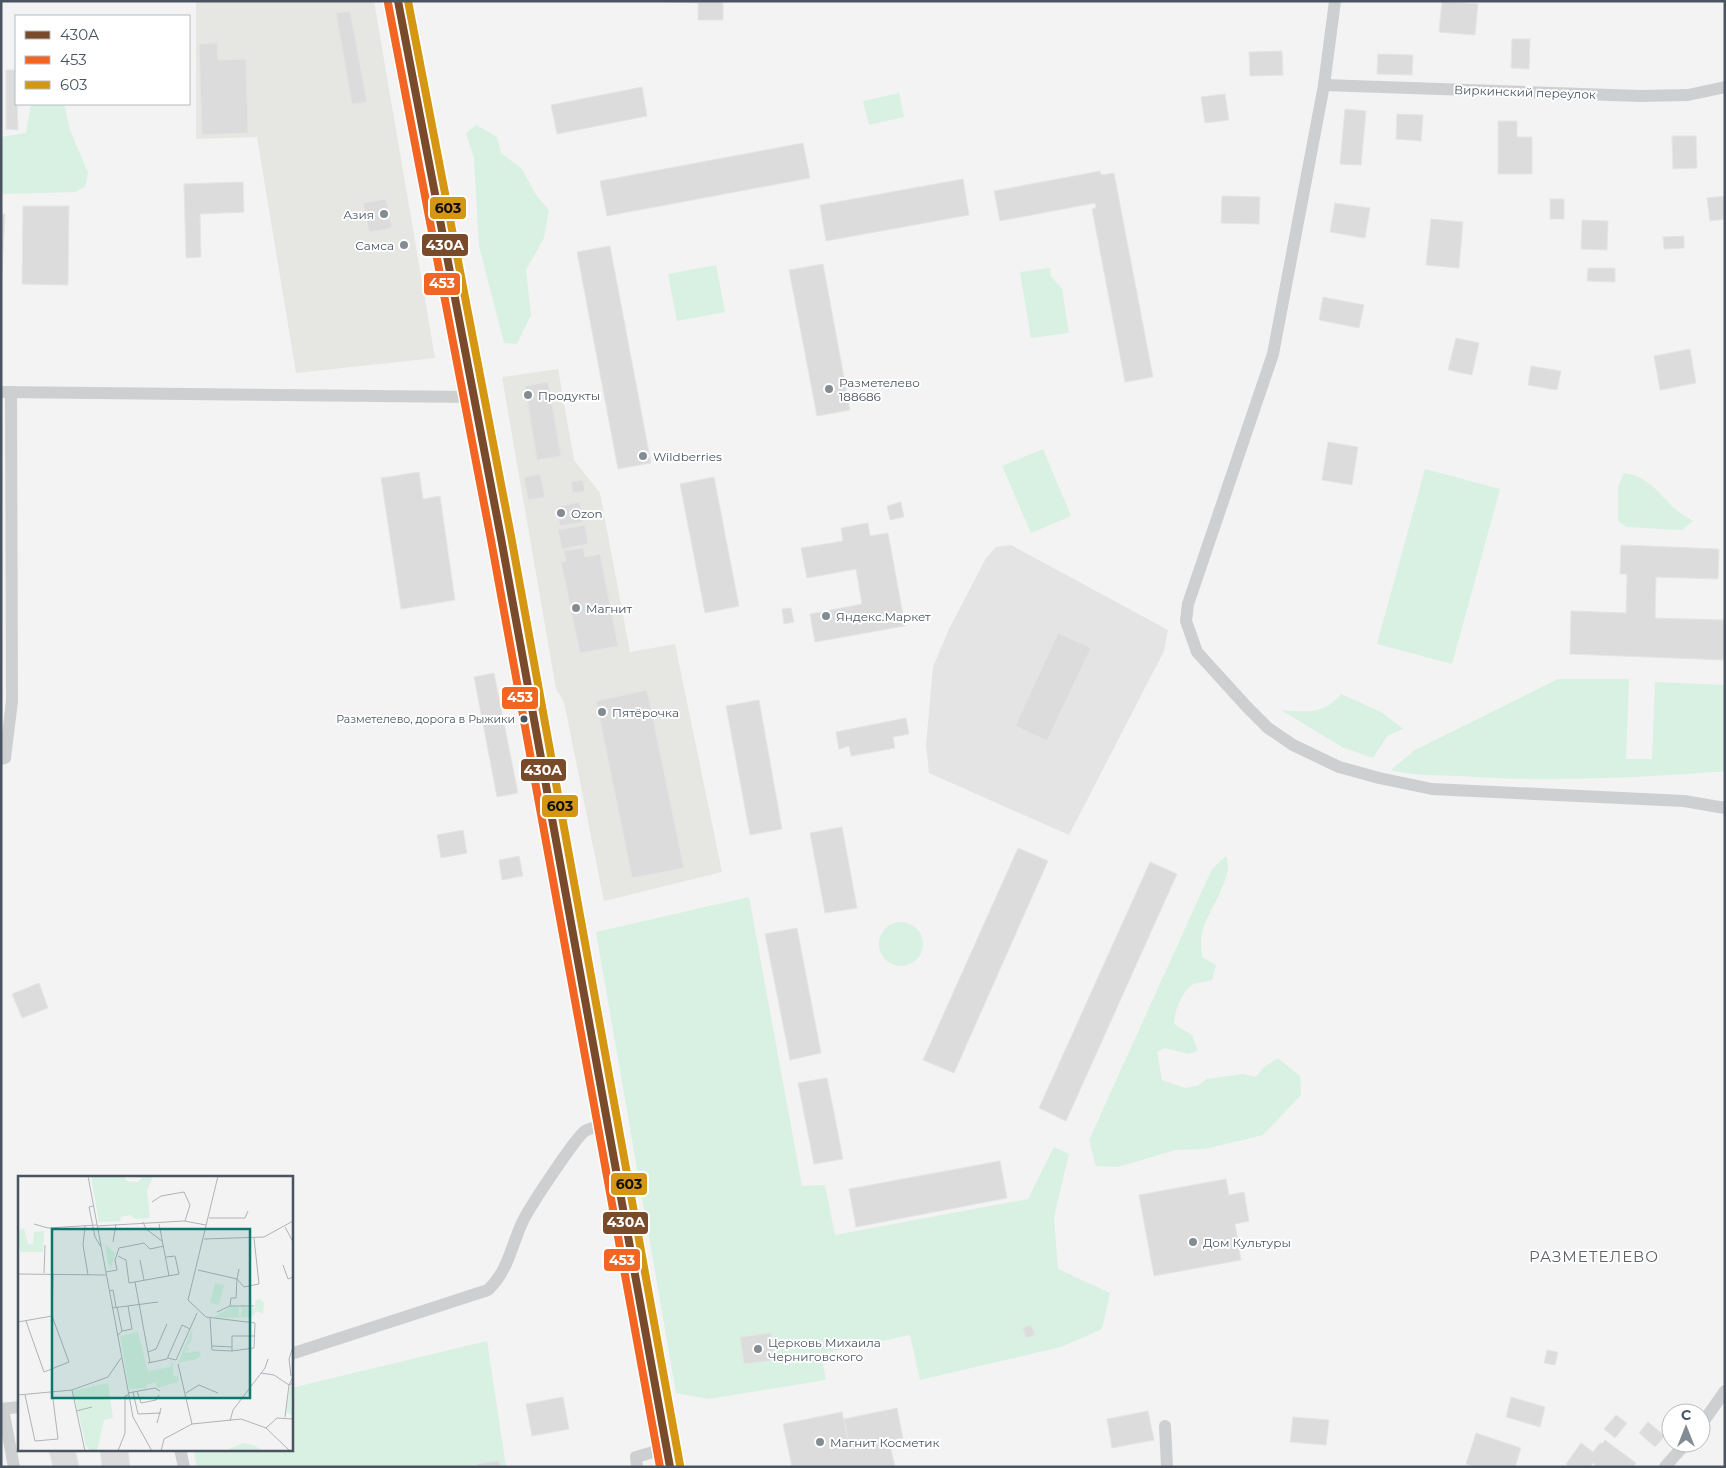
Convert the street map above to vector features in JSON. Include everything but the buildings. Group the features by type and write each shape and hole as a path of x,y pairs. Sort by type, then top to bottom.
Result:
{"main road":[{"path":"398,1 474,397 670,1467"}],"street":[{"path":"1334,1 1324,85 1273,354 1188,604 1186,621 1197,652 1268,728 1293,745 1339,767 1432,789 1684,801 1725,808"},
{"name":"Виркинский переулок","path":"1324,85 1640,96 1722,92"},
{"path":"1,759 5,758 12,701 6,392 474,397"},
{"path":"292,1354 488,1290 498,1280 506,1266 522,1222 538,1195 584,1131 607,1124"},
{"path":"1711,1411 1725,1391"},
{"path":"14,1467 2,1409 18,1407"},
{"path":"1165,1426 1167,1467"},
{"path":"637,1467 636,1457 667,1448"},
{"path":"180,1450 184,1467"},
{"path":"1665,1467 1677,1453"}],"shaded area":[{"path":"196,1 374,1 435,358 296,373 257,137 196,139"},
{"path":"558,369 574,460 600,493 630,652 675,644 722,872 604,901 564,702 556,689 502,377"},
{"path":"1011,545 1168,630 1164,651 1069,835 929,773 926,745 933,667 949,629 986,558 996,547"}],"green space":[{"path":"899,93 904,117 869,125 863,101"},
{"path":"31,105 64,105 70,130 88,173 85,187 75,192 1,194 1,137 26,133"},
{"path":"476,125 497,137 501,153 522,169 536,195 549,210 544,238 526,270 531,315 517,344 504,343 479,246 474,158 466,133"},
{"path":"716,265 725,312 677,321 668,274"},
{"path":"1050,268 1051,276 1062,289 1069,333 1031,338 1020,272"},
{"path":"1043,449 1071,516 1031,533 1002,466"},
{"path":"1425,469 1500,489 1452,664 1377,644"},
{"path":"1624,473 1646,481 1676,510 1693,521 1682,530 1627,527 1618,521 1618,487"},
{"path":"1558,679 1629,679 1626,759 1652,759 1655,682 1725,685 1725,771 1659,776 1525,779 1425,775 1391,770 1415,750"},
{"path":"1341,694 1383,713 1403,729 1387,736 1373,758 1342,747 1281,710 1314,711 1328,706"},
{"path":"1226,856 1228,864 1224,883 1201,936 1202,957 1216,965 1212,980 1194,984 1188,988 1179,1003 1174,1019 1174,1024 1192,1035 1198,1051 1189,1054 1165,1048 1157,1052 1162,1080 1185,1088 1197,1086 1207,1079 1243,1074 1256,1077 1263,1068 1278,1058 1300,1076 1301,1095 1263,1135 1205,1149 1175,1150 1118,1167 1096,1166 1089,1140 1212,869"},
{"path":"749,897 802,1186 825,1185 835,1235 1028,1199 1054,1147 1069,1154 1054,1217 1058,1269 1110,1293 1102,1329 1061,1347 920,1380 910,1335 821,1354 826,1380 708,1399 676,1393 596,932"},
{"path":"905,922 917,928 922,935 922,953 917,960 910,965 897,966 889,963 882,956 879,940 882,932 889,925"},
{"path":"487,1341 506,1467 197,1467 193,1450 292,1450 292,1388"}],"transit line":[{"name":"430А","path":"398,1 501,538 670,1467"},
{"name":"603","path":"408,1 511,536 680,1465"},
{"name":"453","path":"388,3 491,540 660,1467"}],"place":[{"name":"Азия","path":"384,214"},
{"name":"Самса","path":"404,245"},
{"name":"Разметелево 188686","path":"829,389"},
{"name":"Продукты","path":"528,395"},
{"name":"Wildberries","path":"643,456"},
{"name":"Ozon","path":"561,513"},
{"name":"Магнит","path":"576,608"},
{"name":"Яндекс.Маркет","path":"826,616"},
{"name":"Пятёрочка","path":"602,712"},
{"name":"Разметелево, дорога в Рыжики","path":"524,719"},
{"name":"Дом Культуры","path":"1193,1242"},
{"name":"Церковь Михаила Черниговского","path":"758,1349"},
{"name":"Магнит Косметик","path":"820,1442"}],"district":[{"name":"РАЗМЕТЕЛЕВО","path":"1594,1256"}]}
